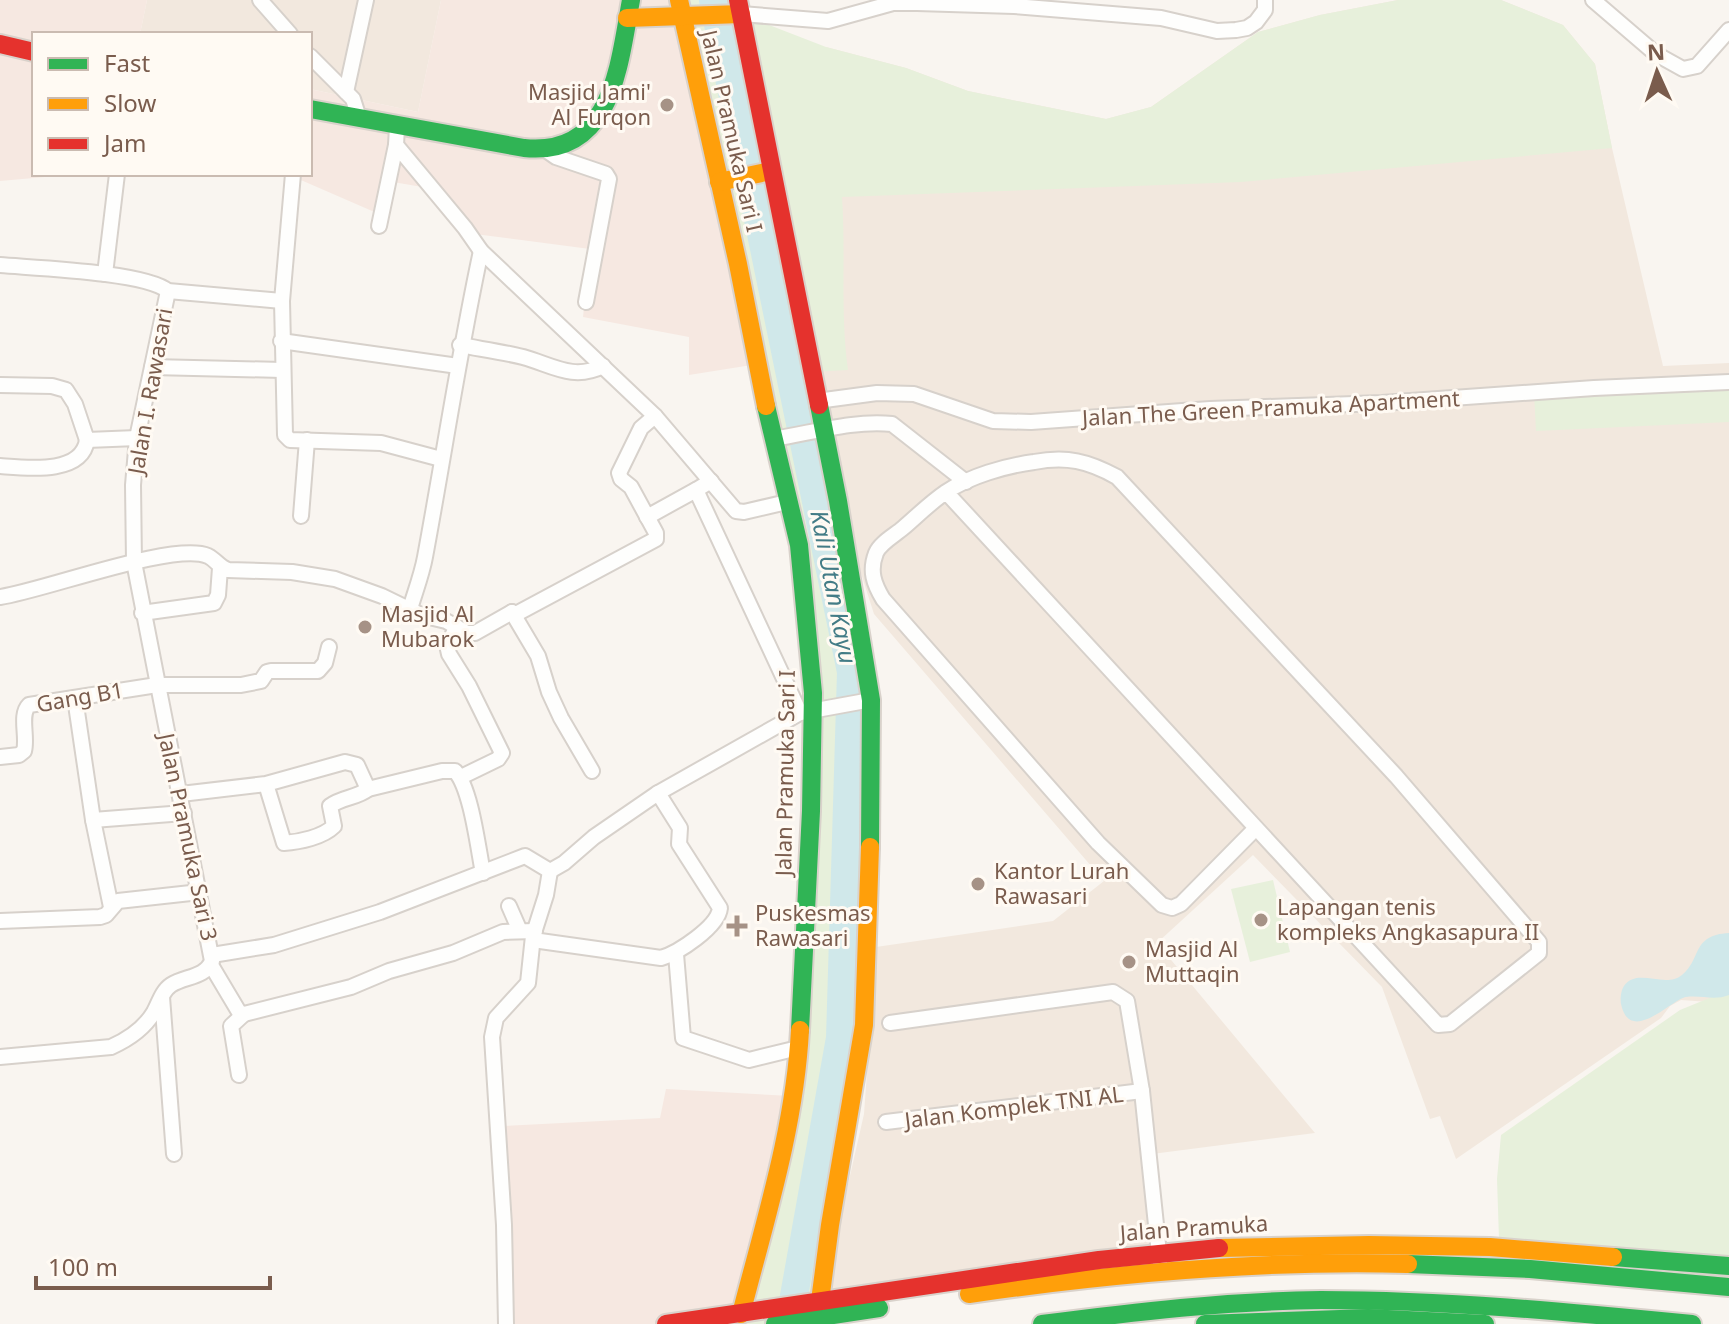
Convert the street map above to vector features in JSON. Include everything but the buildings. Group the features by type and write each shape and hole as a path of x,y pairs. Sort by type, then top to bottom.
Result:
{"main road":[{"path":"312,109 359,118 396,136 543,148 568,140 599,119 611,92 629,9 737,10"},
{"name":"Jalan Pramuka Sari I","path":"737,10 817,401 816,431 848,553 868,700 870,889 864,1025 815,1307"},
{"name":"Jalan Pramuka Sari I","path":"686,11 779,438 787,502 799,545 808,703 811,811 798,1048 775,1183 741,1314"},
{"path":"0,44 32,52"},
{"path":"722,181 768,172"},
{"name":"Jalan Pramuka","path":"666,1324 741,1314 780,1318 815,1307 981,1292 1233,1247 1490,1247 1729,1266"},
{"path":"1490,1247 1510,1267"},
{"name":"Jalan Pramuka","path":"1160,1262 1510,1267 1729,1287"},
{"path":"1231,1321 1267,1302"},
{"path":"1042,1324 1267,1302 1380,1302 1562,1311 1692,1324"},
{"path":"1562,1311 1581,1324"},
{"path":"1205,1324 1231,1321 1485,1324"}],"street":[{"path":"260,0 288,32"},
{"path":"346,92 366,0"},
{"path":"737,10 828,21 893,3 1014,6 1161,18 1217,31 1247,28 1265,10 1265,0"},
{"path":"1593,0 1656,54 1683,69 1697,66 1729,30"},
{"path":"312,58 357,105 359,118"},
{"path":"379,226 396,136"},
{"path":"396,136 481,251 655,416 736,511 787,502"},
{"path":"543,148 556,157 606,174 609,179 586,302"},
{"path":"105,274 117,176"},
{"path":"293,176 282,301 285,435 290,440 381,443 441,459"},
{"path":"410,609 425,557 441,459 453,410 460,345 481,251"},
{"name":"Jalan I. Rawasari","path":"0,265 105,274 160,286 168,291 137,438 133,485 134,562"},
{"path":"168,291 282,301"},
{"path":"281,341 458,366"},
{"path":"460,345 525,357 569,373 592,371 603,366"},
{"path":"152,367 282,370"},
{"name":"Jalan The Green Pramuka Apartment","path":"817,401 877,393 914,394 993,421 1031,422 1210,409 1382,403 1729,382"},
{"path":"0,385 52,386 66,390 75,404 87,440 82,455 68,463 0,466"},
{"path":"0,597 134,562 179,554 208,556 220,568 248,572 292,572 335,579 467,633 475,633 652,543 656,535 631,487 619,473 641,428 655,416"},
{"path":"779,438 892,424 966,482"},
{"path":"87,440 137,438"},
{"path":"301,516 307,440"},
{"path":"946,492 1438,1025 1450,1024 1539,953 1539,942 1396,776 1117,477 1091,463 1035,461 1010,467 946,492 877,549 872,570 875,585 883,599 1098,843 1162,905 1172,908 1181,904 1256,828"},
{"path":"647,517 711,481"},
{"path":"696,490 808,703"},
{"name":"Jalan Pramuka Sari 3","path":"0,1057 111,1047 125,1041 144,1025 172,985 204,972 211,960 134,562"},
{"path":"142,613 214,603 218,595 220,568"},
{"path":"512,612 538,656 561,718 592,771"},
{"path":"457,627 447,645 449,654 502,751 500,757 461,777"},
{"name":"Gang B1","path":"0,757 19,755 24,751 25,708 37,703 157,685 241,685 263,680 268,671 314,672 325,663 329,647"},
{"path":"75,698 93,820 111,907"},
{"path":"550,871 658,793 808,703 868,700"},
{"path":"181,794 266,784 345,762 357,765 368,789"},
{"path":"266,784 284,843 329,831 334,826 330,806 344,797 451,770 461,777 483,873"},
{"path":"239,1075 231,1026 244,1014 351,987 412,964 453,953 503,932 661,958 676,954 718,919 720,908 679,844 680,828 658,793"},
{"path":"93,820 184,813"},
{"path":"244,1014 239,1012 211,960 274,945 405,904 525,856 550,871"},
{"path":"506,1324 504,1225 492,1037 496,1018 528,983 529,934 546,895 550,871"},
{"path":"0,921 100,917 106,915 118,901 200,892"},
{"path":"509,906 529,934"},
{"path":"676,954 683,1038 749,1060 798,1048"},
{"name":"Jalan Komplek TNI AL","path":"890,1023 1113,992 1127,1001 1142,1091 1160,1262"},
{"path":"162,997 174,1154"},
{"name":"Jalan Komplek TNI AL","path":"886,1122 1142,1091"}],"shaded area":[{"path":"0,0 147,0 140,32 32,32 32,176 56,176 0,181"},
{"path":"147,0 441,0 418,112 312,89 312,32 140,32"},
{"path":"441,0 679,0 758,364 689,375 689,337 583,317 590,249 467,233 434,189 387,181 379,214 292,176 312,176 312,89 418,112"},
{"path":"1398,0 1501,0 1563,25 1595,64 1663,366 1729,363 1729,999 1709,1002 1681,1000 1670,1006 1661,1018 1456,1159 1440,1116 1430,1119 1382,987 1253,855 1157,943 1315,1133 1152,1154 1158,1254 822,1299 864,1114 876,947 1053,921 1104,881 874,614 838,501 812,372 826,47 906,68 968,91 1106,119 1151,107 1258,32 1320,15"},
{"path":"666,1089 791,1096 741,1314 669,1324 508,1324 503,1126 660,1118"}],"green space":[{"path":"679,0 714,0 717,16 741,14 826,47 906,68 968,91 1106,119 1151,107 1258,32 1320,15 1398,0 1501,0 1563,25 1595,64 1612,148 1241,182 842,197 844,327 848,370 812,372 871,703 864,1025 818,1298 769,1324 666,1324 742,1313 792,1095 808,857 799,545"},
{"path":"1729,382 1729,422 1536,431 1534,392"},
{"name":"Lapangan tenis kompleks Angkasapura II","path":"1273,880 1290,952 1250,962 1231,889"},
{"path":"1729,990 1729,1258 1499,1239 1497,1179 1501,1135 1680,1010"}],"water":[{"path":"1729,933 1729,995 1718,998 1686,997 1642,1021 1633,1021 1626,1016 1621,997 1623,988 1630,981 1636,978 1675,979 1688,969 1708,938"}],"waterway":[{"name":"Kali Utan Kayu","path":"713,0 851,672 840,1038 789,1324"}],"traffic: fast":[{"path":"312,109 524,148 554,147 577,138 594,122 606,101 622,51 631,0"},
{"path":"819,405 871,700 870,847"},
{"path":"766,406 799,545 813,693 811,811 800,1030"},
{"path":"1613,1257 1729,1266"},
{"path":"1408,1264 1530,1269 1729,1287"},
{"path":"1042,1324 1181,1308 1321,1300 1460,1304 1692,1324"},
{"path":"775,1324 879,1308"},
{"path":"1205,1324 1368,1318 1485,1324"}],"traffic: slow":[{"path":"679,0 766,406"},
{"path":"627,18 741,14"},
{"path":"719,182 771,171"},
{"path":"820,1301 864,1025 870,847"},
{"path":"741,1314 785,1138 800,1030"},
{"path":"1219,1248 1369,1245 1490,1247 1613,1257"},
{"path":"969,1294 1079,1280 1243,1266 1408,1264"}],"traffic: jam":[{"path":"738,0 819,405"},
{"path":"0,44 32,52"},
{"path":"666,1324 1099,1260 1219,1248"}],"place":[{"name":"Masjid Jami' Al Furqon","path":"667,105"},
{"name":"Masjid Al Mubarok","path":"365,627"},
{"name":"Kantor Lurah Rawasari","path":"978,884"},
{"name":"Lapangan tenis kompleks Angkasapura II","path":"1261,920"},
{"name":"Puskesmas Rawasari","path":"737,926"},
{"name":"Masjid Al Muttaqin","path":"1129,962"}]}
